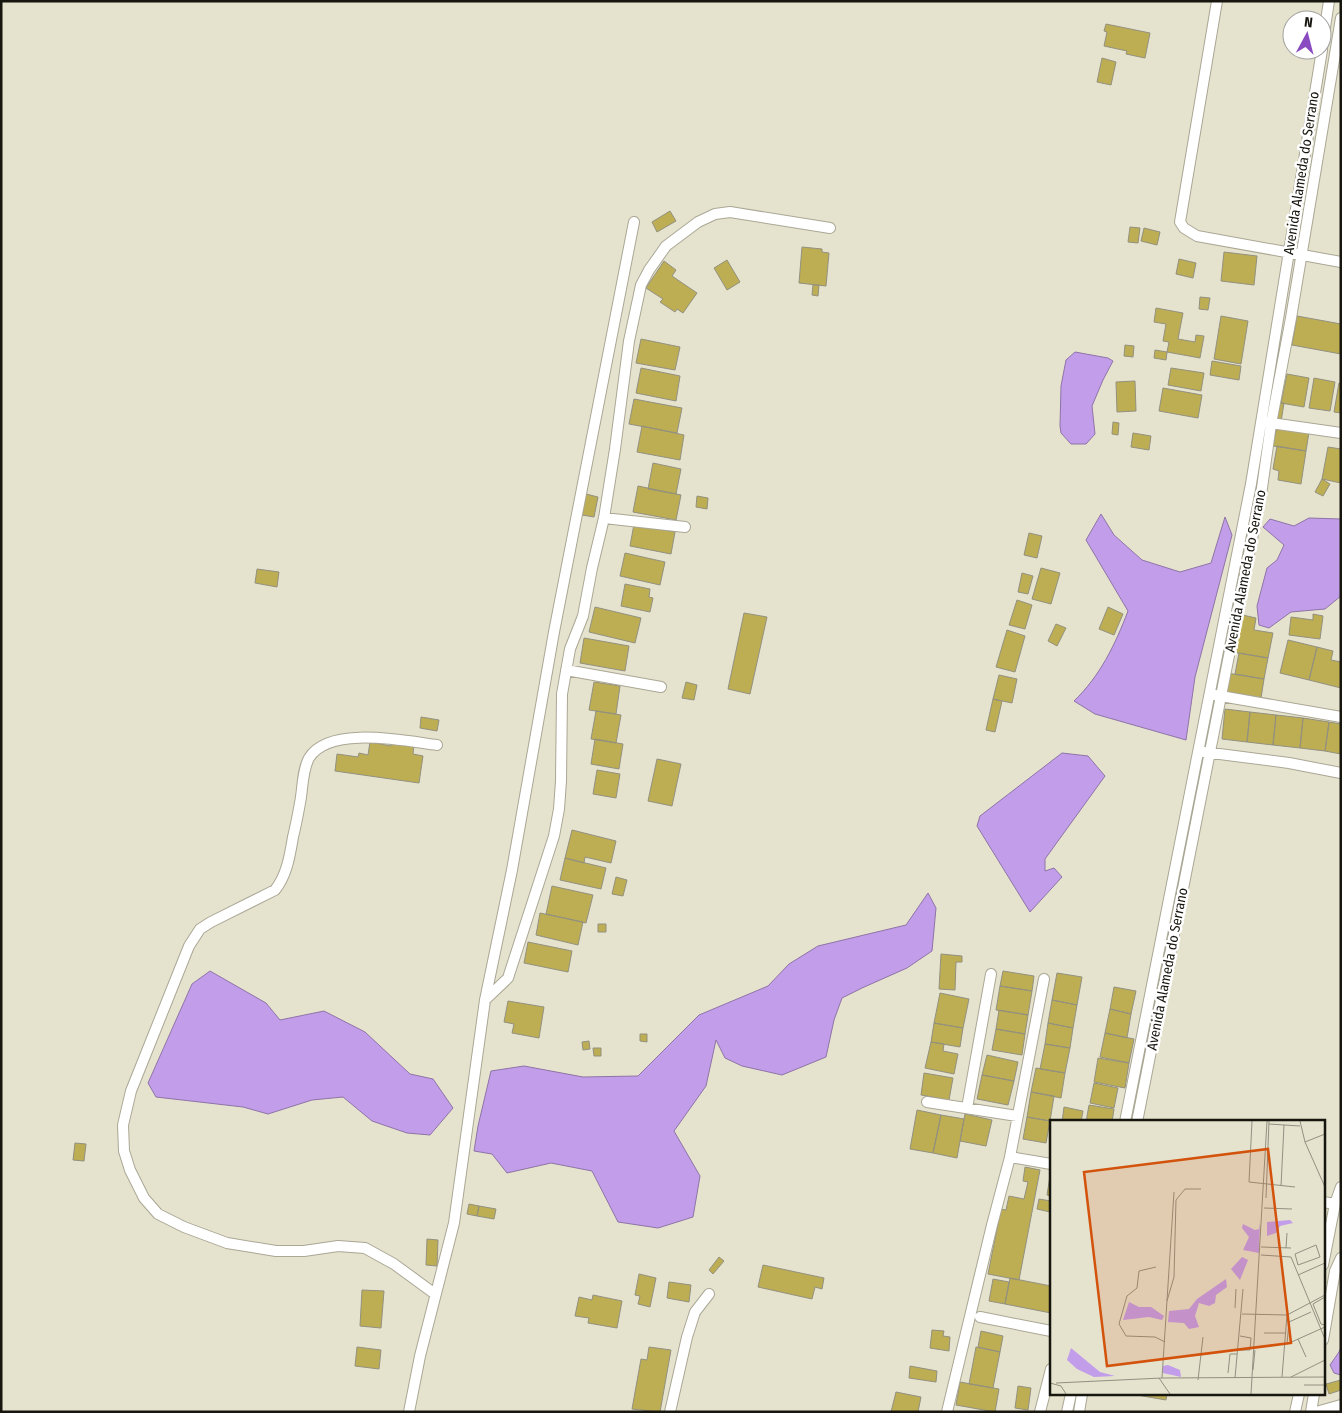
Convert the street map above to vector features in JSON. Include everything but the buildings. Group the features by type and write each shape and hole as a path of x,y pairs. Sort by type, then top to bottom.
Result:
{"street":[{"path":"1217,1 1180,222 1184,228 1196,236 1341,262"},
{"name":"Avenida Alameda do Serrano","path":"1125,1120 1251,484 1301,254 1341,18"},
{"name":"Avenida Alameda do Serrano","path":"1137,1120 1262,488 1266,422 1289,252 1320,60"},
{"path":"486,1000 508,978 554,836 559,809 561,781 562,694 570,649 583,616 604,518 629,341 641,285 666,246 698,222 715,214 730,212 830,228"},
{"path":"408,1412 435,1294 454,1223 486,1000 512,870 554,632 634,222"},
{"path":"1266,422 1341,433"},
{"path":"604,518 685,528"},
{"path":"566,670 661,687"},
{"path":"1209,694 1341,718"},
{"path":"435,1294 394,1264 365,1248 338,1246 304,1251 276,1251 227,1243 184,1227 158,1214 144,1198 130,1170 124,1151 123,1125 131,1091 193,940 200,929 260,899 275,890 280,884 288,863 304,773 310,758 317,750 330,742 351,737 436,745"},
{"path":"1198,751 1289,763 1341,773"},
{"path":"966,1108 991,974"},
{"path":"948,1412 1010,1157 1044,980"},
{"path":"927,1102 1017,1116"},
{"path":"1010,1157 1050,1164"},
{"path":"1324,1260 1335,1204 1341,1188"},
{"path":"1324,1202 1335,1204"},
{"path":"1324,1334 1335,1271 1341,1258"},
{"path":"670,1412 687,1337 695,1312 709,1294"},
{"path":"980,1317 1050,1331"},
{"path":"1040,1412 1049,1384"},
{"path":"1067,1412 1071,1396"},
{"path":"1079,1412 1082,1396"},
{"path":"1295,1412 1299,1396"},
{"path":"1311,1412 1314,1396"},
{"path":"1316,1412 1341,1405"}],"shaded area":[{"path":"1075,352 1108,358 1113,361 1092,406 1095,434 1086,444 1071,444 1061,433 1060,426 1061,386 1066,360"},
{"path":"1101,514 1114,535 1142,560 1180,572 1211,563 1225,517 1232,535 1195,677 1186,740 1095,714 1074,701 1099,671 1118,636 1128,611 1086,540"},
{"path":"1309,518 1341,519 1341,596 1325,609 1291,612 1269,628 1259,625 1257,606 1267,568 1277,560 1284,545 1263,527 1270,519 1294,526"},
{"path":"1062,753 1088,756 1105,776 1045,859 1045,871 1054,868 1062,877 1030,912 977,826 980,816"},
{"path":"928,893 936,908 932,951 907,968 842,998 834,1020 826,1057 782,1075 742,1066 725,1058 716,1040 706,1086 674,1131 700,1176 693,1217 658,1228 618,1222 592,1171 551,1163 507,1173 492,1154 474,1151 491,1071 524,1066 583,1077 638,1076 699,1015 768,986 789,964 818,946 906,925"},
{"path":"210,971 266,1003 280,1020 324,1011 365,1032 410,1074 433,1079 453,1108 430,1135 407,1133 372,1121 343,1097 312,1100 268,1114 243,1107 156,1097 148,1083 192,984"},
{"path":"1341,1347 1341,1375 1334,1373 1330,1365"}]}
